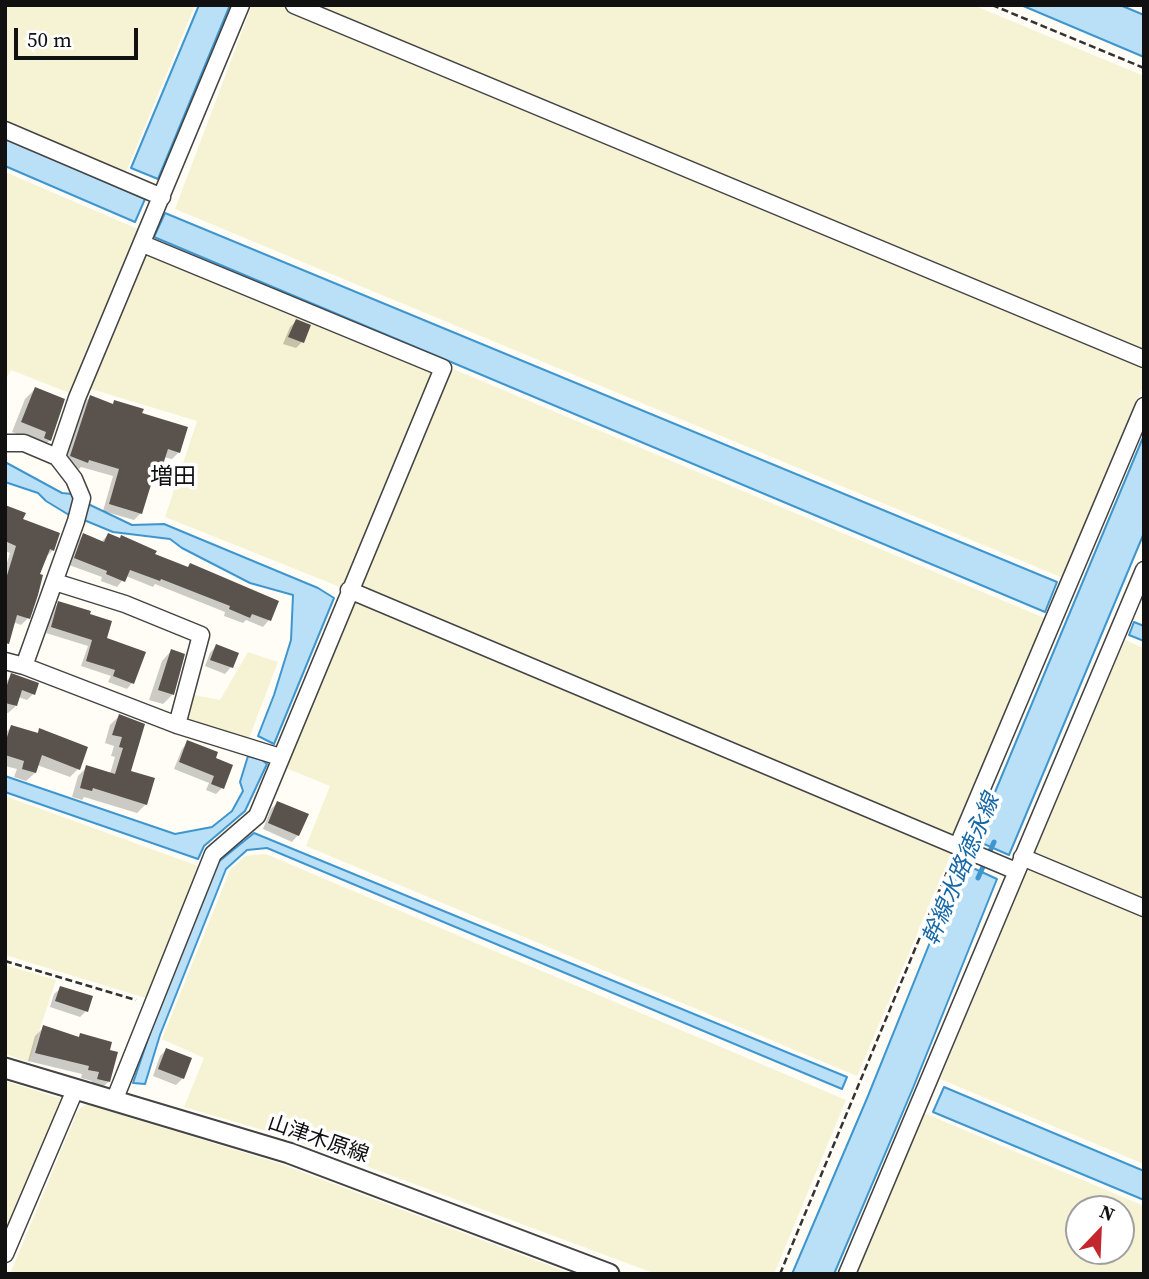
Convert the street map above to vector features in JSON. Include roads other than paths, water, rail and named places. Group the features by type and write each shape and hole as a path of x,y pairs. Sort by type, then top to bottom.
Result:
{"street":[{"path":"57,457 77,398 240,5"},
{"path":"295,5 1144,359"},
{"path":"5,130 162,197"},
{"path":"114,1101 213,854 257,816 443,368 143,244"},
{"path":"958,845 1144,406"},
{"path":"5,443 24,443 57,457 74,479 82,498 24,666"},
{"path":"847,1274 1144,570"},
{"path":"55,582 125,604 201,635 177,726"},
{"path":"349,590 978,854 998,862 1019,864 1144,908"},
{"path":"5,661 177,726 280,757"},
{"name":"山津木原線","path":"5,1068 289,1153 609,1274"},
{"path":"5,1254 75,1090"}],"water":[{"path":"199,5 230,5 158,179 131,168"},
{"path":"1021,5 1120,5 1144,15 1144,57"},
{"path":"5,138 145,199 135,222 5,166"},
{"path":"165,213 1057,582 1045,612 154,237"},
{"path":"1144,435 1144,533 1009,855 975,840"},
{"path":"5,462 62,493 72,494 75,506 69,515 38,493 5,482"},
{"path":"86,503 132,525 164,524 318,588 334,598 274,744 258,736 291,640 293,595 250,583 182,548 170,539 113,532 84,520"},
{"path":"1134,622 1144,626 1144,641 1129,635"},
{"path":"248,756 267,764 245,811 204,846 198,859 5,792 5,776 175,834 212,827 232,811 243,791 240,782"},
{"path":"254,833 847,1077 842,1089 267,848 247,850 226,869 160,1035 145,1084 133,1083 217,863"},
{"path":"962,863 997,879 913,1088 834,1274 792,1274 868,1096"},
{"path":"944,1087 1144,1171 1144,1200 1135,1195 933,1112"}],"waterway":[{"name":"幹線水路徳永線","path":"978,878 994,842"}],"district":[{"name":"増田","path":"173,478"}]}
